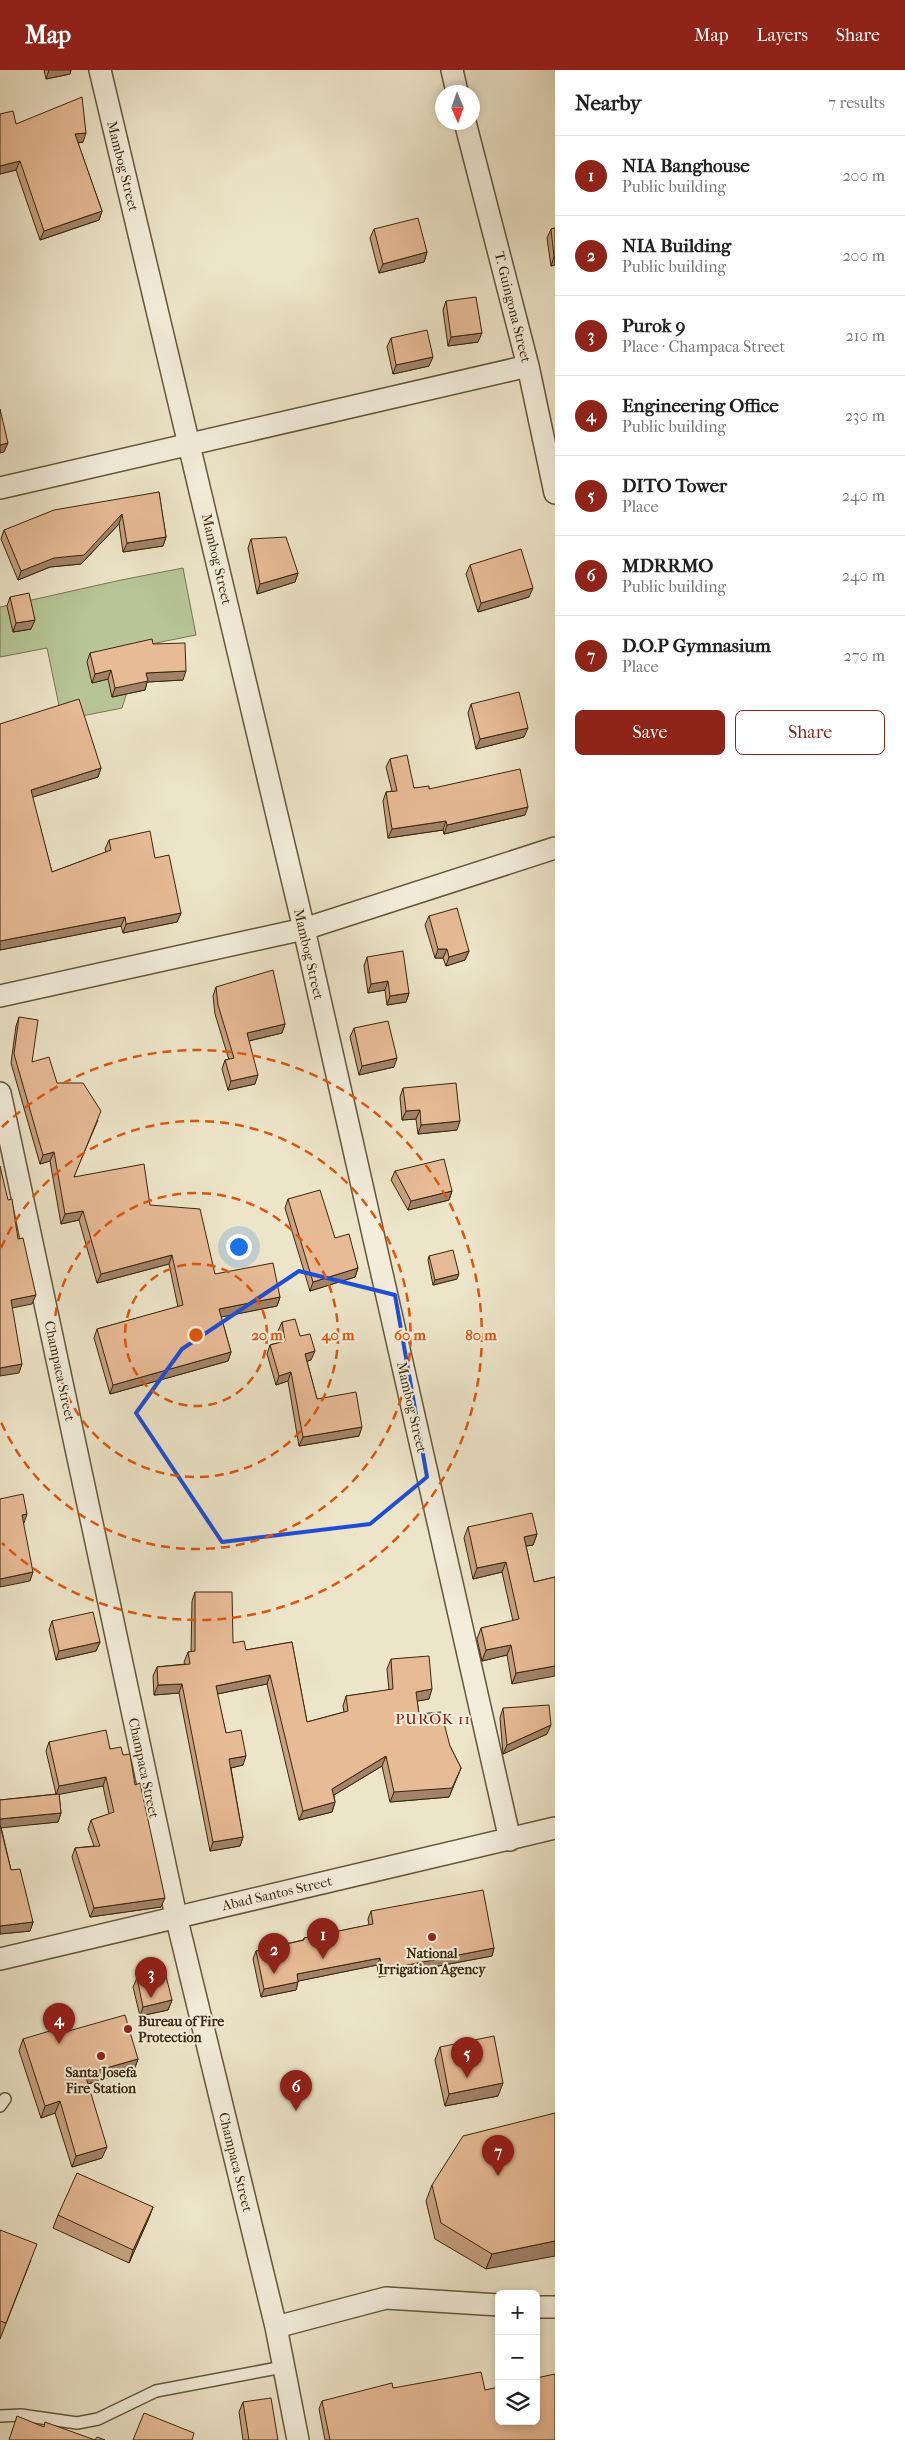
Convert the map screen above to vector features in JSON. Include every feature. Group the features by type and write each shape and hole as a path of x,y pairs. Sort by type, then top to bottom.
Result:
{"street":[{"name":"Mambog Street","path":"100,70 304,930 510,1840"},
{"path":"452,70 455,85"},
{"name":"T. Guingona Street","path":"467,130 528,366 555,494"},
{"path":"0,488 528,366"},
{"path":"0,996 304,930 555,848"},
{"name":"Champaca Street","path":"0,1093 176,1916 276,2327 298,2440"},
{"name":"Abad Santos Street","path":"0,1959 555,1828"},
{"path":"276,2327 386,2298 495,2305"},
{"path":"540,2307 555,2307"}],"lane":[{"path":"0,2416 21,2415 77,2423 98,2419 156,2391 283,2367"}],"highlighted area":[{"path":"299,1271 395,1295 427,1477 370,1524 222,1542 136,1413 182,1349"}],"green space":[{"path":"183,568 196,635 141,646 122,708 62,720 47,648 0,657 0,607"}],"building":[{"path":"82,97 86,133 75,134 102,211 44,231 20,161 0,166 0,114 13,111 16,124"},
{"path":"418,218 427,252 383,264 374,229"},
{"path":"555,228 555,257 554,257 551,229"},
{"path":"476,297 482,333 451,337 446,301"},
{"path":"427,330 433,357 396,365 391,338"},
{"path":"0,409 8,443 0,445"},
{"path":"159,492 166,537 127,543 122,514 84,555 54,558 21,571 4,530 54,510"},
{"path":"286,537 298,573 260,584 251,539"},
{"path":"521,549 533,588 481,603 470,565"},
{"path":"29,593 35,620 16,623 10,597"},
{"path":"152,639 153,644 185,643 186,671 146,673 148,681 115,688 111,670 95,674 90,653"},
{"path":"519,692 528,728 480,739 471,704"},
{"path":"79,699 101,768 31,790 52,872 111,850 109,840 150,831 155,858 169,855 181,913 126,924 125,917 0,941 0,724"},
{"path":"407,755 414,788 429,786 429,789 520,769 528,807 447,825 446,821 392,829 386,792 397,791 390,759"},
{"path":"457,908 469,951 449,957 447,949 438,949 429,916"},
{"path":"403,951 409,993 390,996 388,981 371,984 367,957"},
{"path":"273,970 285,1024 247,1033 258,1075 231,1081 225,1060 234,1058 218,1005 216,987"},
{"path":"19,1017 38,1020 32,1062 49,1057 57,1083 83,1083 101,1111 74,1177 144,1164 150,1205 200,1209 215,1274 273,1263 280,1297 219,1309 231,1352 113,1385 97,1329 183,1305 172,1255 101,1274 83,1211 65,1214 54,1152 43,1155 14,1054"},
{"path":"388,1021 397,1058 362,1066 354,1028"},
{"path":"456,1083 460,1121 421,1125 420,1110 406,1111 403,1088"},
{"path":"444,1159 452,1191 411,1201 395,1171"},
{"path":"0,1166 8,1200 12,1199 18,1239 23,1238 36,1295 11,1300 22,1364 0,1368"},
{"path":"320,1190 335,1238 349,1234 358,1268 313,1282 288,1199"},
{"path":"453,1250 459,1274 435,1280 429,1256"},
{"path":"295,1319 300,1336 310,1334 315,1351 305,1354 317,1399 356,1392 362,1427 303,1437 291,1372 279,1376 270,1345 285,1341 282,1322"},
{"path":"23,1494 27,1514 22,1515 33,1572 0,1579 0,1499"},
{"path":"532,1513 537,1534 524,1537 534,1582 555,1577 555,1666 516,1673 511,1645 486,1650 481,1628 519,1619 506,1562 477,1568 468,1527"},
{"path":"195,1592 232,1592 233,1643 244,1641 246,1650 292,1642 307,1722 348,1711 346,1696 393,1689 391,1659 429,1656 432,1689 416,1692 419,1714 441,1712 450,1746 461,1768 452,1788 394,1792 386,1756 332,1789 335,1802 303,1811 270,1675 216,1686 226,1733 241,1730 246,1756 229,1759 243,1837 213,1842 182,1684 158,1685 157,1667 190,1664 188,1652 195,1651"},
{"path":"93,1612 100,1642 59,1651 52,1621"},
{"path":"549,1705 551,1725 507,1745 503,1708"},
{"path":"106,1730 110,1749 121,1747 123,1755 130,1754 135,1785 140,1783 165,1898 94,1908 75,1848 100,1846 91,1820 114,1812 106,1777 59,1786 49,1742"},
{"path":"59,1794 61,1813 0,1819 0,1800"},
{"path":"0,1825 11,1870 20,1869 33,1922 0,1926"},
{"path":"483,1890 494,1948 382,1970 380,1958 297,1974 298,1982 264,1989 256,1951 304,1940 304,1938 373,1924 371,1911"},
{"path":"165,1972 172,2000 143,2007 137,1978"},
{"path":"125,2015 138,2059 85,2074 107,2147 76,2156 60,2101 45,2106 23,2039 63,2027 65,2032"},
{"path":"494,2036 503,2083 449,2094 440,2047"},
{"path":"555,2113 555,2241 492,2254 441,2223 432,2185 463,2136"},
{"path":"77,2173 153,2207 133,2250 58,2215"},
{"path":"0,2230 37,2244 6,2323 0,2321"},
{"path":"481,2372 485,2390 495,2388 495,2425 540,2425 540,2377 555,2374 555,2440 330,2440 322,2401 392,2383 393,2388"},
{"path":"271,2398 278,2440 249,2440 243,2402"},
{"path":"144,2413 194,2433 192,2440 133,2440"},
{"path":"17,2416 44,2427 45,2422 95,2440 9,2440"}],"place":[{"name":"National Irrigation Agency","path":"432,1937"},
{"name":"NIA Banghouse","path":"323,1959"},
{"name":"NIA Building","path":"274,1974"},
{"name":"Purok 9","path":"151,1998"},
{"name":"Bureau of Fire Protection","path":"128,2029"},
{"name":"Engineering Office","path":"59,2044"},
{"name":"Santa Josefa Fire Station","path":"101,2056"},
{"name":"DITO Tower","path":"467,2078"},
{"name":"MDRRMO","path":"296,2111"},
{"name":"D.O.P Gymnasium","path":"498,2176"}],"district":[{"name":"PUROK 11","path":"433,1719"}]}
